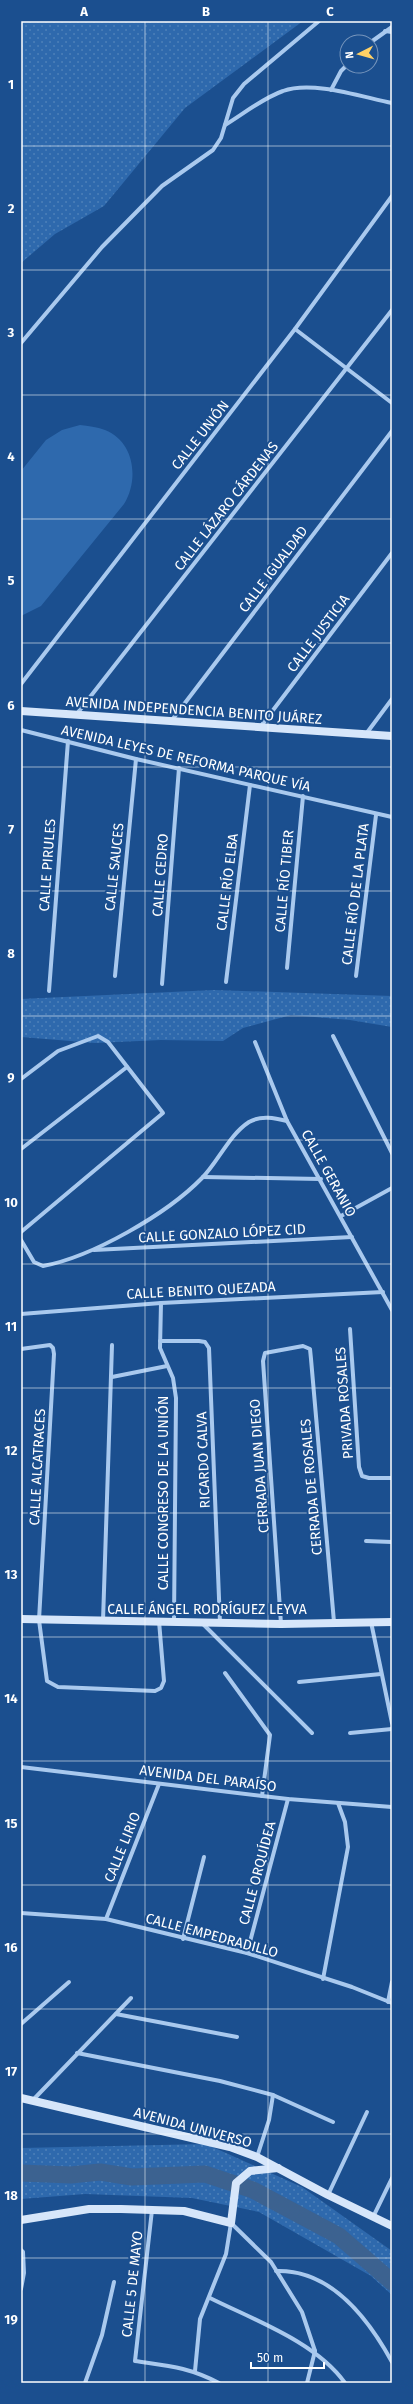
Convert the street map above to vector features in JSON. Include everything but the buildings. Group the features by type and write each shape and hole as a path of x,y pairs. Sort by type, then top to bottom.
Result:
{"street":[{"path":"21,343 102,247 162,186 213,150 225,125 233,98 244,84 318,21"},
{"path":"379,36 392,26"},
{"path":"385,31 392,32"},
{"path":"330,90 339,74"},
{"path":"225,125 283,91 298,88 330,90 392,103"},
{"name":"CALLE UNIÓN","path":"21,684 295,329 392,196"},
{"name":"CALLE LÁZARO CÁRDENAS","path":"76,715 347,370 392,310"},
{"path":"295,329 392,403"},
{"name":"CALLE IGUALDAD","path":"172,721 392,431"},
{"name":"CALLE JUSTICIA","path":"261,726 392,554"},
{"path":"366,735 392,699"},
{"name":"AVENIDA INDEPENDENCIA BENITO JUÁREZ","path":"21,711 392,736"},
{"name":"AVENIDA LEYES DE REFORMA PARQUE VÍA","path":"21,730 250,786 303,796 346,808 392,817"},
{"name":"CALLE PIRULES","path":"49,991 68,742"},
{"name":"CALLE SAUCES","path":"115,976 136,759"},
{"name":"CALLE CEDRO","path":"162,984 179,768"},
{"name":"CALLE RÍO ELBA","path":"226,982 250,786"},
{"name":"CALLE RÍO TIBER","path":"287,968 303,796"},
{"name":"CALLE RÍO DE LA PLATA","path":"356,976 376,815"},
{"path":"21,1080 58,1051 98,1036 108,1042 163,1113 21,1232"},
{"path":"333,1036 392,1153"},
{"name":"CALLE GERANIO","path":"255,1042 288,1121 392,1310"},
{"path":"21,1150 127,1067"},
{"path":"21,1240 34,1262 43,1266 92,1250 154,1216 183,1196 203,1177 249,1122 267,1117 288,1121"},
{"path":"203,1177 321,1180"},
{"path":"340,1216 392,1188"},
{"name":"CALLE GONZALO LÓPEZ CID","path":"92,1250 352,1237"},
{"name":"CALLE BENITO QUEZADA","path":"21,1314 161,1303 383,1292"},
{"name":"CALLE CONGRESO DE LA UNIÓN","path":"161,1303 160,1341 167,1366 173,1378 176,1398 174,1622"},
{"name":"PRIVADA ROSALES","path":"350,1328 359,1467 362,1476 369,1478 392,1478"},
{"name":"RICARDO CALVA","path":"160,1341 199,1341 205,1342 209,1348 220,1624"},
{"name":"CALLE ALCATRACES","path":"21,1349 50,1345 53,1348 54,1354 39,1620"},
{"path":"103,1622 112,1345"},
{"name":"CERRADA JUAN DIEGO","path":"281,1624 263,1361 265,1353 271,1350 304,1346 310,1349"},
{"name":"CERRADA DE ROSALES","path":"310,1349 334,1622"},
{"path":"112,1377 167,1366"},
{"path":"366,1541 392,1542"},
{"name":"CALLE ÁNGEL RODRÍGUEZ LEYVA","path":"21,1619 103,1622 202,1622 220,1624 392,1622"},
{"path":"39,1620 47,1681 58,1687 155,1691 161,1688 164,1681 159,1621"},
{"path":"202,1622 312,1733"},
{"path":"370,1622 392,1720"},
{"path":"225,1673 270,1735 262,1796"},
{"path":"299,1682 381,1674"},
{"path":"350,1733 392,1729"},
{"name":"AVENIDA DEL PARAÍSO","path":"21,1767 288,1799 392,1807"},
{"name":"CALLE LIRIO","path":"106,1919 159,1784"},
{"name":"CALLE ORQUÍDEA","path":"247,1953 288,1799"},
{"path":"323,1979 348,1848 345,1822 338,1803"},
{"path":"183,1939 204,1857"},
{"name":"CALLE EMPEDRADILLO","path":"21,1913 106,1919 183,1939 247,1953 390,2002"},
{"path":"21,2024 69,1982"},
{"path":"390,2002 392,1982"},
{"path":"33,2100 130,1998"},
{"path":"116,2014 237,2037"},
{"path":"77,2053 220,2081 273,2095 334,2122"},
{"path":"257,2157 269,2120 273,2095"},
{"name":"AVENIDA UNIVERSO","path":"21,2098 230,2148 257,2157 328,2195 374,2215 392,2226"},
{"path":"328,2195 367,2112"},
{"path":"219,2383 195,2371 200,2320 210,2298 226,2254 236,2183 250,2172 278,2168"},
{"path":"374,2215 392,2178"},
{"path":"21,2220 89,2209 184,2211 231,2223 271,2262 302,2312 315,2351 307,2383"},
{"name":"CALLE 5 DE MAYO","path":"152,2210 135,2361 195,2371"},
{"path":"21,2250 24,2274 21,2289"},
{"path":"276,2270 292,2270 316,2277 345,2297 366,2320 392,2362"},
{"path":"85,2383 102,2335 114,2282"},
{"path":"210,2298 315,2351 338,2373 345,2383"}],"shaded area":[{"path":"21,21 303,21 185,108 104,206 55,234 21,263"},
{"path":"80,425 105,430 123,443 131,462 132,484 129,494 124,504 41,606 21,616 21,471 46,440 62,430"},
{"path":"214,990 392,996 392,1027 350,1020 291,1015 243,1028 223,1041 161,1040 95,1043 21,1037 21,999"},
{"path":"206,2144 302,2187 392,2251 392,2295 371,2276 259,2212 192,2198 85,2194 21,2199 21,2148"}],"waterway":[{"path":"21,2173 71,2175 100,2172 132,2177 205,2174 253,2190 339,2236 392,2282"}]}
